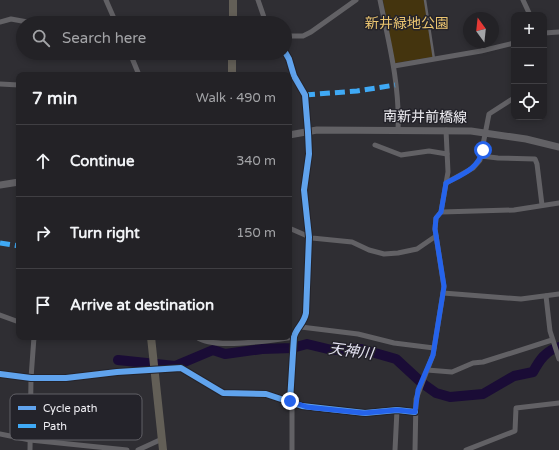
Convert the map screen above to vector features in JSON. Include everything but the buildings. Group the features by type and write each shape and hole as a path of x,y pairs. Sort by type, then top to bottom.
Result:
{"main road":[{"path":"233,0 233,16"},
{"path":"232,60 232,72"},
{"name":"南新井前橋線","path":"292,135 308,132 446,130 485,132 559,147"},
{"path":"0,184 16,182"},
{"path":"151,340 163,450"}],"street":[{"path":"106,0 113,16"},
{"path":"258,0 264,16"},
{"path":"292,36 303,36 311,32 356,0"},
{"path":"380,0 394,66 399,109 398,130"},
{"path":"523,0 529,12"},
{"path":"0,22 11,19 16,20"},
{"path":"547,33 559,32"},
{"path":"394,66 481,51 511,44"},
{"path":"133,60 138,72"},
{"path":"289,60 294,76 305,95 309,154 304,190 309,237 306,313 301,327 296,331 294,337 291,401 292,450"},
{"path":"0,84 16,85"},
{"path":"446,183 473,168 481,156 489,114 511,100"},
{"path":"415,450 415,412 418,390 427,370 434,348 444,286 436,236 436,218 441,212 448,172 446,130"},
{"path":"375,145 401,155 429,151 447,154"},
{"path":"481,156 535,159 537,164 542,205"},
{"path":"441,212 514,210 542,205 559,204"},
{"path":"292,229 309,237 352,242 369,250 384,254 417,249 436,236"},
{"path":"443,293 521,299 559,294"},
{"path":"546,296 552,340 558,351 559,359"},
{"path":"0,315 16,321"},
{"path":"301,327 358,334 389,343 434,348"},
{"path":"31,394 34,340"},
{"path":"202,340 211,343 266,340"},
{"path":"427,370 452,372 473,363 483,362 552,340"},
{"path":"0,374 31,378 66,378 153,365 181,368 222,392 266,394 307,407 364,413 397,410 415,412"},
{"path":"466,450 513,433 516,429 516,408 559,403"},
{"path":"395,450 397,410"},
{"path":"0,434 10,436"},
{"path":"138,450 162,439"},
{"path":"30,450 30,440 126,450"}],"lane":[{"path":"426,0 434,59"}],"green space":[{"name":"新井緑地公園","path":"383,0 424,0 433,57 395,63"}],"waterway":[{"name":"天神川","path":"118,360 175,366 213,350 225,354 262,349 292,348 307,344 332,350 361,349 396,359 422,383 436,393 450,397 483,394 514,376 533,372 540,360 547,353 554,348 559,347"}],"marked path":[{"path":"305,95 357,91 395,85"},
{"path":"0,243 16,246"}],"cycle path":[{"path":"289,60 294,76 305,95 309,154 304,190 309,237 306,313 304,320 296,331 294,337 290,401"},
{"path":"0,374 31,378 66,378 117,372 181,368 223,393 266,394 302,406 365,413 397,410 415,412"}],"route":[{"path":"290,401 307,407 347,410 364,413 388,410 415,412 418,390 433,355 444,286 435,229 436,218 441,212 446,183 473,168 480,160 483,150"}]}
